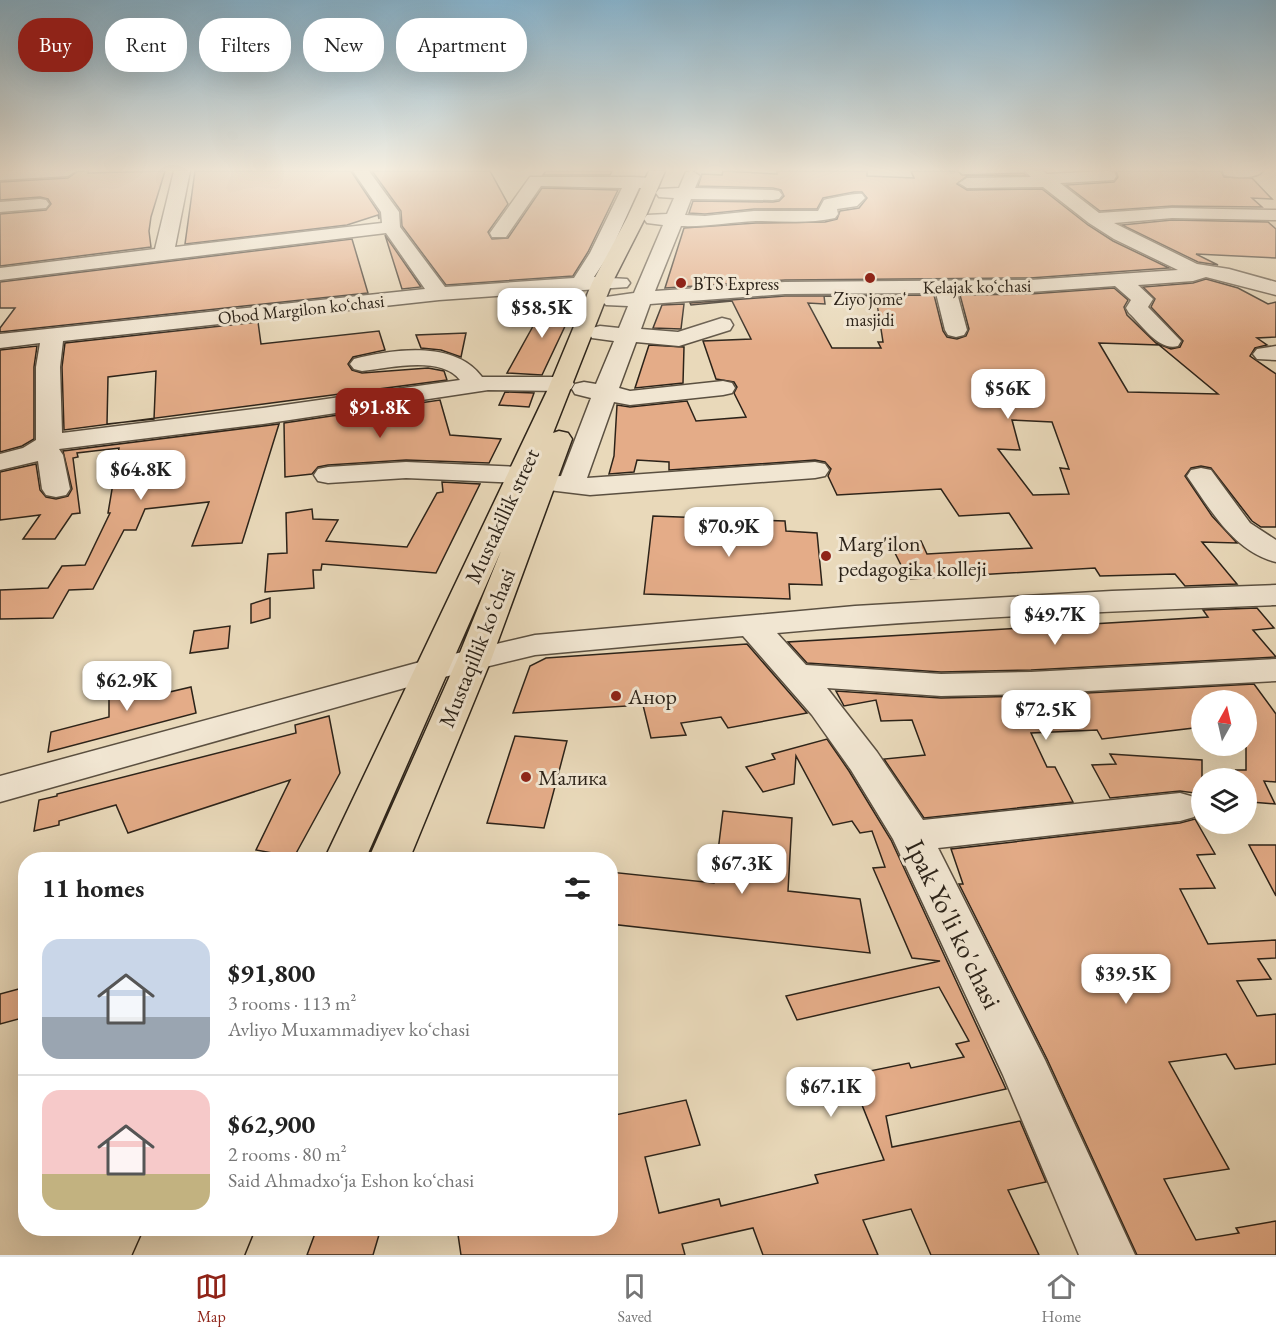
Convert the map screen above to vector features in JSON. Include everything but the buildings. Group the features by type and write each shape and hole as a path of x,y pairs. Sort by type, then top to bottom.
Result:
{"main road":[{"name":"Mustaqillik koʻchasi","path":"391,852 474,660 531,479 614,334 611,290 655,230"},
{"path":"582,388 611,290"},
{"name":"Mustakillik street","path":"348,852 432,669 531,479"},
{"path":"161,1255 169,1236"},
{"path":"216,1255 224,1236"}],"street":[{"path":"164,254 169,230"},
{"path":"0,274 369,230"},
{"path":"393,230 439,294"},
{"path":"499,233 501,230"},
{"path":"611,290 600,253 621,230"},
{"path":"1112,230 1192,269 1242,278 1276,289"},
{"path":"1242,278 1276,271"},
{"name":"Kelajak koʻchasi","path":"611,290 1030,286 1193,275 1203,272"},
{"path":"1120,280 1142,299 1137,308 1170,341"},
{"path":"945,287 956,330"},
{"name":"Obod Margilon koʻchasi","path":"0,341 439,294 611,290"},
{"path":"614,334 679,339 722,325"},
{"path":"52,336 48,368 46,446 50,455 56,489"},
{"path":"362,364 408,359 452,363 463,369 475,384"},
{"path":"0,462 27,456 46,446 475,384 522,382 582,388 630,398 723,388"},
{"path":"571,485 582,388"},
{"path":"328,475 406,470 531,479 590,487 815,470"},
{"path":"1201,476 1240,529 1276,553"},
{"path":"0,789 432,669 534,645 750,625 1100,602 1271,602"},
{"name":"Ipak Yo'li ko'chasi","path":"750,625 825,708 864,761 912,836 1028,1075 1107,1255"},
{"path":"797,675 941,685 1272,676"},
{"path":"912,836 1180,807"}],"place":[{"name":"Ziyo jome' masjidi","path":"870,278"},
{"name":"BTS Express","path":"681,283"},
{"name":"Marg'ilon pedagogika kolleji","path":"826,556"},
{"name":"Анор","path":"616,696"},
{"name":"Малика","path":"526,777"}]}
